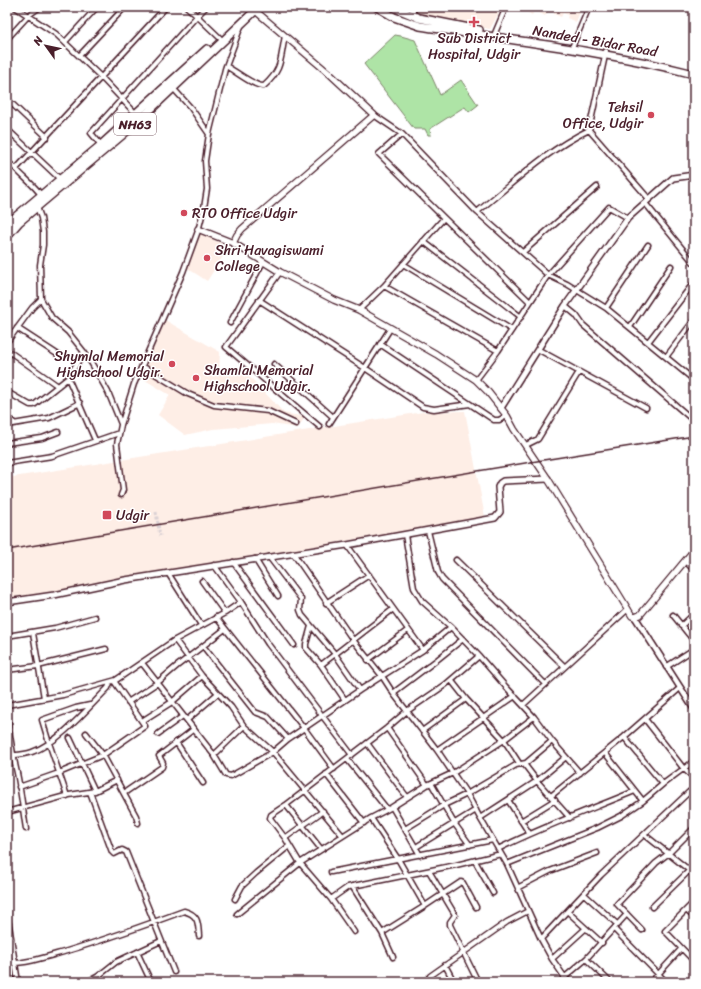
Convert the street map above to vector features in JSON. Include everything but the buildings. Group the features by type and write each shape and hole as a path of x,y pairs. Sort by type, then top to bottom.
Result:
{"highway":[{"name":"Nanded - Bidar Road","path":"377,7 394,18 420,26 665,62 694,69"},
{"name":"Nanded - Bidar Road","path":"393,7 419,18 573,46 694,74"},
{"name":"NH63","path":"7,236 35,205 243,23 255,8"},
{"name":"NH63","path":"171,86 220,38 255,8"},
{"name":"NH63","path":"7,224 35,205 41,195 138,116"}],"main road":[{"path":"233,243 242,229 374,115 255,8"},
{"path":"198,229 233,243 280,272 334,300 359,310 436,354 476,380 488,392 507,416 514,429 548,479 628,609 635,617 640,614 694,550"}],"street":[{"path":"15,7 56,34 101,77 138,116"},
{"path":"7,39 29,15 40,7"},
{"path":"64,42 97,7"},
{"path":"79,56 125,7"},
{"path":"16,169 166,7"},
{"path":"187,7 220,38"},
{"path":"101,145 91,133 206,7"},
{"path":"411,15 414,7"},
{"path":"495,33 506,7"},
{"path":"573,46 589,7"},
{"path":"121,495 123,490 117,444 121,425 134,384 183,272 198,229 204,208 207,189 205,161 208,134 226,66 243,23"},
{"path":"226,66 260,87 264,86 279,68 282,60 285,36"},
{"path":"589,130 605,53"},
{"path":"171,86 191,108 208,134"},
{"path":"7,99 47,137"},
{"path":"374,115 402,134 477,212 548,275 567,284 606,308 694,380"},
{"path":"7,129 61,180"},
{"path":"589,130 647,201 694,263"},
{"path":"477,212 554,150 589,130"},
{"path":"402,134 378,154 530,302"},
{"path":"7,161 36,188 41,195"},
{"path":"501,408 539,350 565,306 628,218 673,178 694,175"},
{"path":"523,252 597,187"},
{"path":"35,205 41,218 43,232 40,265 41,298 52,318 68,332 84,352 108,392 121,425"},
{"path":"476,380 498,352 548,275 609,207 628,218"},
{"path":"359,310 384,286 444,218"},
{"path":"423,241 521,317"},
{"path":"606,308 648,245"},
{"path":"230,323 263,262"},
{"path":"403,264 512,330"},
{"path":"630,327 671,266"},
{"path":"280,272 226,347 320,427"},
{"path":"648,342 692,285"},
{"path":"384,286 498,352"},
{"path":"7,342 41,298"},
{"path":"260,300 427,409 470,404"},
{"path":"565,306 576,315 583,325 694,421"},
{"path":"666,357 694,320"},
{"path":"17,328 60,356"},
{"path":"328,424 390,329"},
{"path":"380,344 494,420 499,420 507,416"},
{"path":"7,350 58,386"},
{"path":"539,350 646,408"},
{"path":"7,392 30,405 34,405 68,378 84,352"},
{"path":"274,364 333,417"},
{"path":"142,366 188,394 214,405 268,412 296,424"},
{"path":"526,445 538,439 579,372"},
{"path":"68,378 95,440"},
{"path":"7,425 49,418 80,403"},
{"path":"7,417 14,423"},
{"path":"7,443 42,438 58,432"},
{"path":"7,463 52,456 119,433"},
{"path":"7,602 54,595 125,580 347,545 495,518 500,512 498,487 500,483 503,481 548,479"},
{"path":"428,531 438,572 442,579 545,684"},
{"path":"405,535 414,588 422,601 451,627 479,656 534,717 552,741 580,773"},
{"path":"347,545 392,610 423,650"},
{"path":"292,553 326,603 437,750 467,794 508,864 541,939 552,959 568,982"},
{"path":"269,557 301,600 300,610 302,615 335,654 360,690"},
{"path":"255,559 278,596"},
{"path":"456,560 564,666"},
{"path":"684,561 694,570"},
{"path":"233,562 294,645"},
{"path":"214,565 241,602 268,644 352,754"},
{"path":"168,573 201,625"},
{"path":"326,603 369,575"},
{"path":"202,581 225,613"},
{"path":"26,829 12,755 7,705 112,682 175,640 225,613 241,602"},
{"path":"523,705 628,609"},
{"path":"321,665 392,610"},
{"path":"681,626 694,614"},
{"path":"673,615 694,641"},
{"path":"7,636 34,633 95,617"},
{"path":"216,617 304,728 334,769"},
{"path":"635,617 694,710"},
{"path":"311,626 306,648 321,665 345,700"},
{"path":"142,663 214,755 226,775 231,776 273,752 288,739 345,700 423,650 451,627"},
{"path":"128,702 157,683 188,657 225,630"},
{"path":"368,660 408,630"},
{"path":"34,633 44,698"},
{"path":"393,692 463,639"},
{"path":"175,640 202,676 244,726 273,752 342,835"},
{"path":"203,646 256,712 268,717 288,739"},
{"path":"7,670 38,666 106,649"},
{"path":"666,667 694,649"},
{"path":"354,932 331,898 300,863 285,838 269,817 271,814 334,769 407,711 451,680 479,656"},
{"path":"142,721 172,702 202,676"},
{"path":"451,680 466,700 504,740 522,764 570,818"},
{"path":"19,787 103,755 145,726 112,682"},
{"path":"7,756 30,753 61,735 108,688 112,682"},
{"path":"551,796 624,738 680,688"},
{"path":"187,720 218,694"},
{"path":"437,750 482,717 515,696"},
{"path":"422,731 466,700"},
{"path":"67,796 48,743 42,720 92,704"},
{"path":"158,734 183,716"},
{"path":"237,914 300,863 342,835 429,784 453,773 504,740 534,717"},
{"path":"645,720 684,769 694,778"},
{"path":"214,755 244,726"},
{"path":"387,728 444,805 454,823 470,845"},
{"path":"124,793 163,765 159,756 194,729"},
{"path":"86,733 103,755 136,816 138,823"},
{"path":"70,738 95,791"},
{"path":"624,738 663,784"},
{"path":"405,829 444,805 522,764 552,741"},
{"path":"176,742 204,783"},
{"path":"367,743 407,797"},
{"path":"605,753 642,801"},
{"path":"480,818 537,781 566,757"},
{"path":"347,759 387,809"},
{"path":"508,864 597,828 621,816 694,761"},
{"path":"326,774 364,823"},
{"path":"7,812 67,796 95,791 117,780"},
{"path":"498,849 529,834 635,790"},
{"path":"90,792 112,852 114,854 122,850 126,852 174,972"},
{"path":"541,939 568,912 601,875 689,792 694,796"},
{"path":"508,800 529,834"},
{"path":"521,821 555,800"},
{"path":"286,804 321,849"},
{"path":"392,807 420,855"},
{"path":"416,847 476,810"},
{"path":"285,838 323,811"},
{"path":"371,818 426,906"},
{"path":"642,930 617,904 656,863 669,853 694,828"},
{"path":"645,835 689,870"},
{"path":"331,872 493,840"},
{"path":"235,899 242,886 290,846"},
{"path":"519,887 555,869 597,852"},
{"path":"331,898 344,889 352,886 429,871 501,854"},
{"path":"475,861 493,893"},
{"path":"652,907 694,866"},
{"path":"429,871 455,915 450,922 450,926 478,982"},
{"path":"382,933 426,906 459,883 463,883 476,908"},
{"path":"352,886 382,933 393,957"},
{"path":"584,894 618,925"},
{"path":"694,902 665,931 694,961"},
{"path":"686,910 694,917"},
{"path":"7,964 15,964 53,955 107,939 184,911 189,912 198,922 199,936"},
{"path":"426,982 430,976 445,965 507,922 528,911"},
{"path":"7,912 18,982"},
{"path":"568,912 602,943"},
{"path":"564,978 602,943 627,914"},
{"path":"552,959 585,929"},
{"path":"614,930 666,982"},
{"path":"87,982 97,977 116,962 161,941"},
{"path":"651,982 681,949"},
{"path":"137,952 151,982"},
{"path":"586,959 610,982"},
{"path":"445,965 454,982"}],"shaded area":[{"name":"Sub District Hospital, Udgir","path":"416,7 502,7 490,29 420,16 414,13"},
{"path":"526,7 536,7 532,15 524,10"},
{"path":"536,7 552,7 556,9 557,7 566,7 565,9 569,11 571,7 582,7 576,22 567,18 568,15 563,13 561,17 554,14 554,12 549,9 545,16 538,12 539,9"},
{"name":"Shri Havagiswami College","path":"200,233 229,247 207,281 187,268"},
{"name":"Shamlal Memorial Highschool Udgir.","path":"165,320 220,352 219,371 240,372 252,379 284,413 305,417 298,428 272,424 213,429 185,435 158,415 170,395 140,377"},
{"path":"465,411 485,517 57,591 7,598 7,478 423,412"}],"green space":[{"path":"395,35 415,40 440,95 461,80 478,105 469,112 465,107 461,109 430,129 431,135 428,135 425,129 414,129 364,64"}],"tunnel":[{"path":"156,512 160,536"}],"railway":[{"path":"7,550 694,436"}],"place":[{"name":"Sub District Hospital, Udgir","path":"474,22"},
{"name":"Tehsil Office, Udgir","path":"651,115"},
{"name":"RTO Office Udgir","path":"184,213"},
{"name":"Shri Havagiswami College","path":"207,258"},
{"name":"Shymlal Memorial Highschool Udgir.","path":"172,364"},
{"name":"Shamlal Memorial Highschool Udgir.","path":"196,378"},
{"name":"Udgir","path":"107,515"}]}
